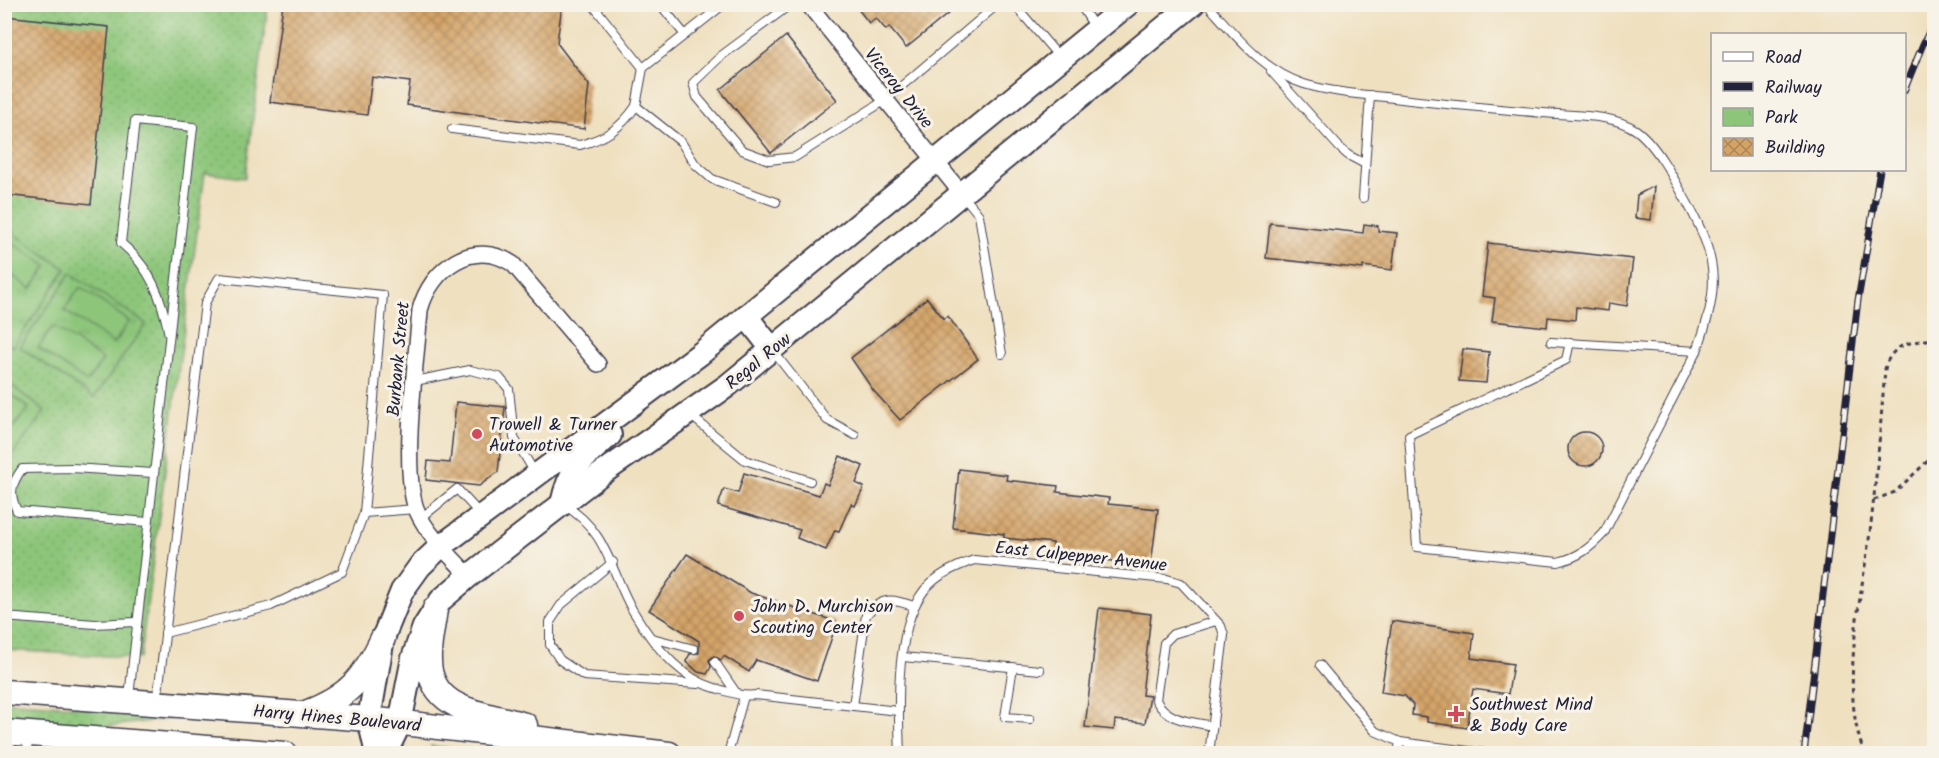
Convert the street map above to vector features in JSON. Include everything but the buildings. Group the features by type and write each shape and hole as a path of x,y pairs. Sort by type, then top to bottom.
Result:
{"main road":[{"path":"302,715 338,698 359,681 383,638 402,591 420,566 441,546 700,354 1128,4"},
{"name":"Regal Row","path":"385,753 400,723 413,658 424,627 435,609 469,576 562,504 689,414 772,350 1193,4"},
{"path":"746,316 772,350"},
{"path":"562,504 567,480 577,465 620,426 630,405"},
{"path":"435,609 428,658 429,671 439,693 462,708 534,727 578,743"},
{"path":"377,753 369,719 383,638"},
{"name":"Harry Hines Boulevard","path":"4,692 369,719 669,753"},
{"path":"20,740 115,747 285,753"}],"street":[{"name":"Viceroy Drive","path":"808,4 884,101 962,194"},
{"name":"Burbank Street","path":"469,576 441,546 418,513 410,453 420,310 425,292 439,272 453,262 473,255 501,256 513,264 598,364"}],"lane":[{"path":"592,4 643,68"},
{"path":"660,4 685,35"},
{"path":"791,4 721,56 693,83 697,97 742,150 770,160 795,157 884,101 998,4"},
{"path":"1014,4 1061,59"},
{"path":"1080,4 1096,30"},
{"path":"1208,4 1270,69 1338,147 1365,164"},
{"path":"452,129 580,145 601,139 624,125 636,106 643,68 724,5"},
{"path":"1270,69 1305,84 1370,95 1608,119 1635,129 1650,143 1684,196 1707,239 1713,277 1710,313 1697,351 1604,532 1591,547 1575,558 1558,562 1417,547 1409,435 1566,360 1570,342"},
{"path":"1363,198 1370,95"},
{"path":"636,106 681,142 695,164 712,178 776,202"},
{"path":"128,701 193,127 135,121 121,243 137,256 155,282 169,335"},
{"path":"962,194 979,215 1002,354"},
{"path":"156,703 206,303 219,278 383,296 364,513 342,572 271,606 165,633"},
{"path":"1551,342 1697,351"},
{"path":"772,350 827,420 855,435"},
{"path":"415,381 470,370 499,377 508,389 514,438 536,474"},
{"path":"689,414 745,460 810,481"},
{"path":"148,522 17,511 12,500 12,483 22,469 72,468 153,473"},
{"path":"364,513 418,513 457,489 481,515"},
{"path":"562,504 589,523 613,562 633,610 652,638 682,672 700,684"},
{"name":"East Culpepper Avenue","path":"900,753 898,711 903,657 906,632 914,606 929,585 949,569 974,560 1167,579 1181,583 1216,621 1224,635 1209,753"},
{"path":"613,562 561,605 550,622 550,645 560,660 584,676 700,684 740,695 898,711"},
{"path":"853,706 866,615 875,604 893,599 914,606"},
{"path":"4,617 95,624 136,622"},
{"path":"1213,726 1176,718 1160,708 1156,700 1164,643 1173,634 1216,621"},
{"path":"652,638 694,649"},
{"path":"903,657 1040,670"},
{"path":"715,662 740,695 728,753"},
{"path":"1320,665 1375,731 1400,742 1492,753"},
{"path":"1013,668 1005,717 1030,719"},
{"path":"1398,753 1400,742"}],"path":[{"path":"1865,753 1856,732 1852,712 1851,678 1874,500 1887,361 1893,351 1900,346 1935,339"},
{"path":"1874,500 1895,492 1935,455"}],"green space":[{"path":"4,5 268,5 245,178 205,173 140,658 5,650"},
{"path":"4,227 66,269 13,347 5,342"},
{"path":"4,237 47,266 31,289 5,270"},
{"path":"71,273 146,324 94,398 20,347"},
{"path":"80,287 129,321 114,344 64,310"},
{"path":"53,326 103,360 87,382 38,348"},
{"path":"4,380 45,411 5,465 4,465"},
{"path":"4,389 29,408 12,429 5,423"},
{"path":"4,701 174,713 174,718 104,727 5,721"},
{"path":"431,746 497,753 430,753"}],"railway":[{"path":"1906,86 1934,22"},
{"path":"1804,754 1858,300 1880,171"}],"place":[{"name":"Trowell & Turner Automotive","path":"477,434"},
{"name":"John D. Murchison Scouting Center","path":"739,616"},
{"name":"Southwest Mind & Body Care","path":"1456,714"}]}
